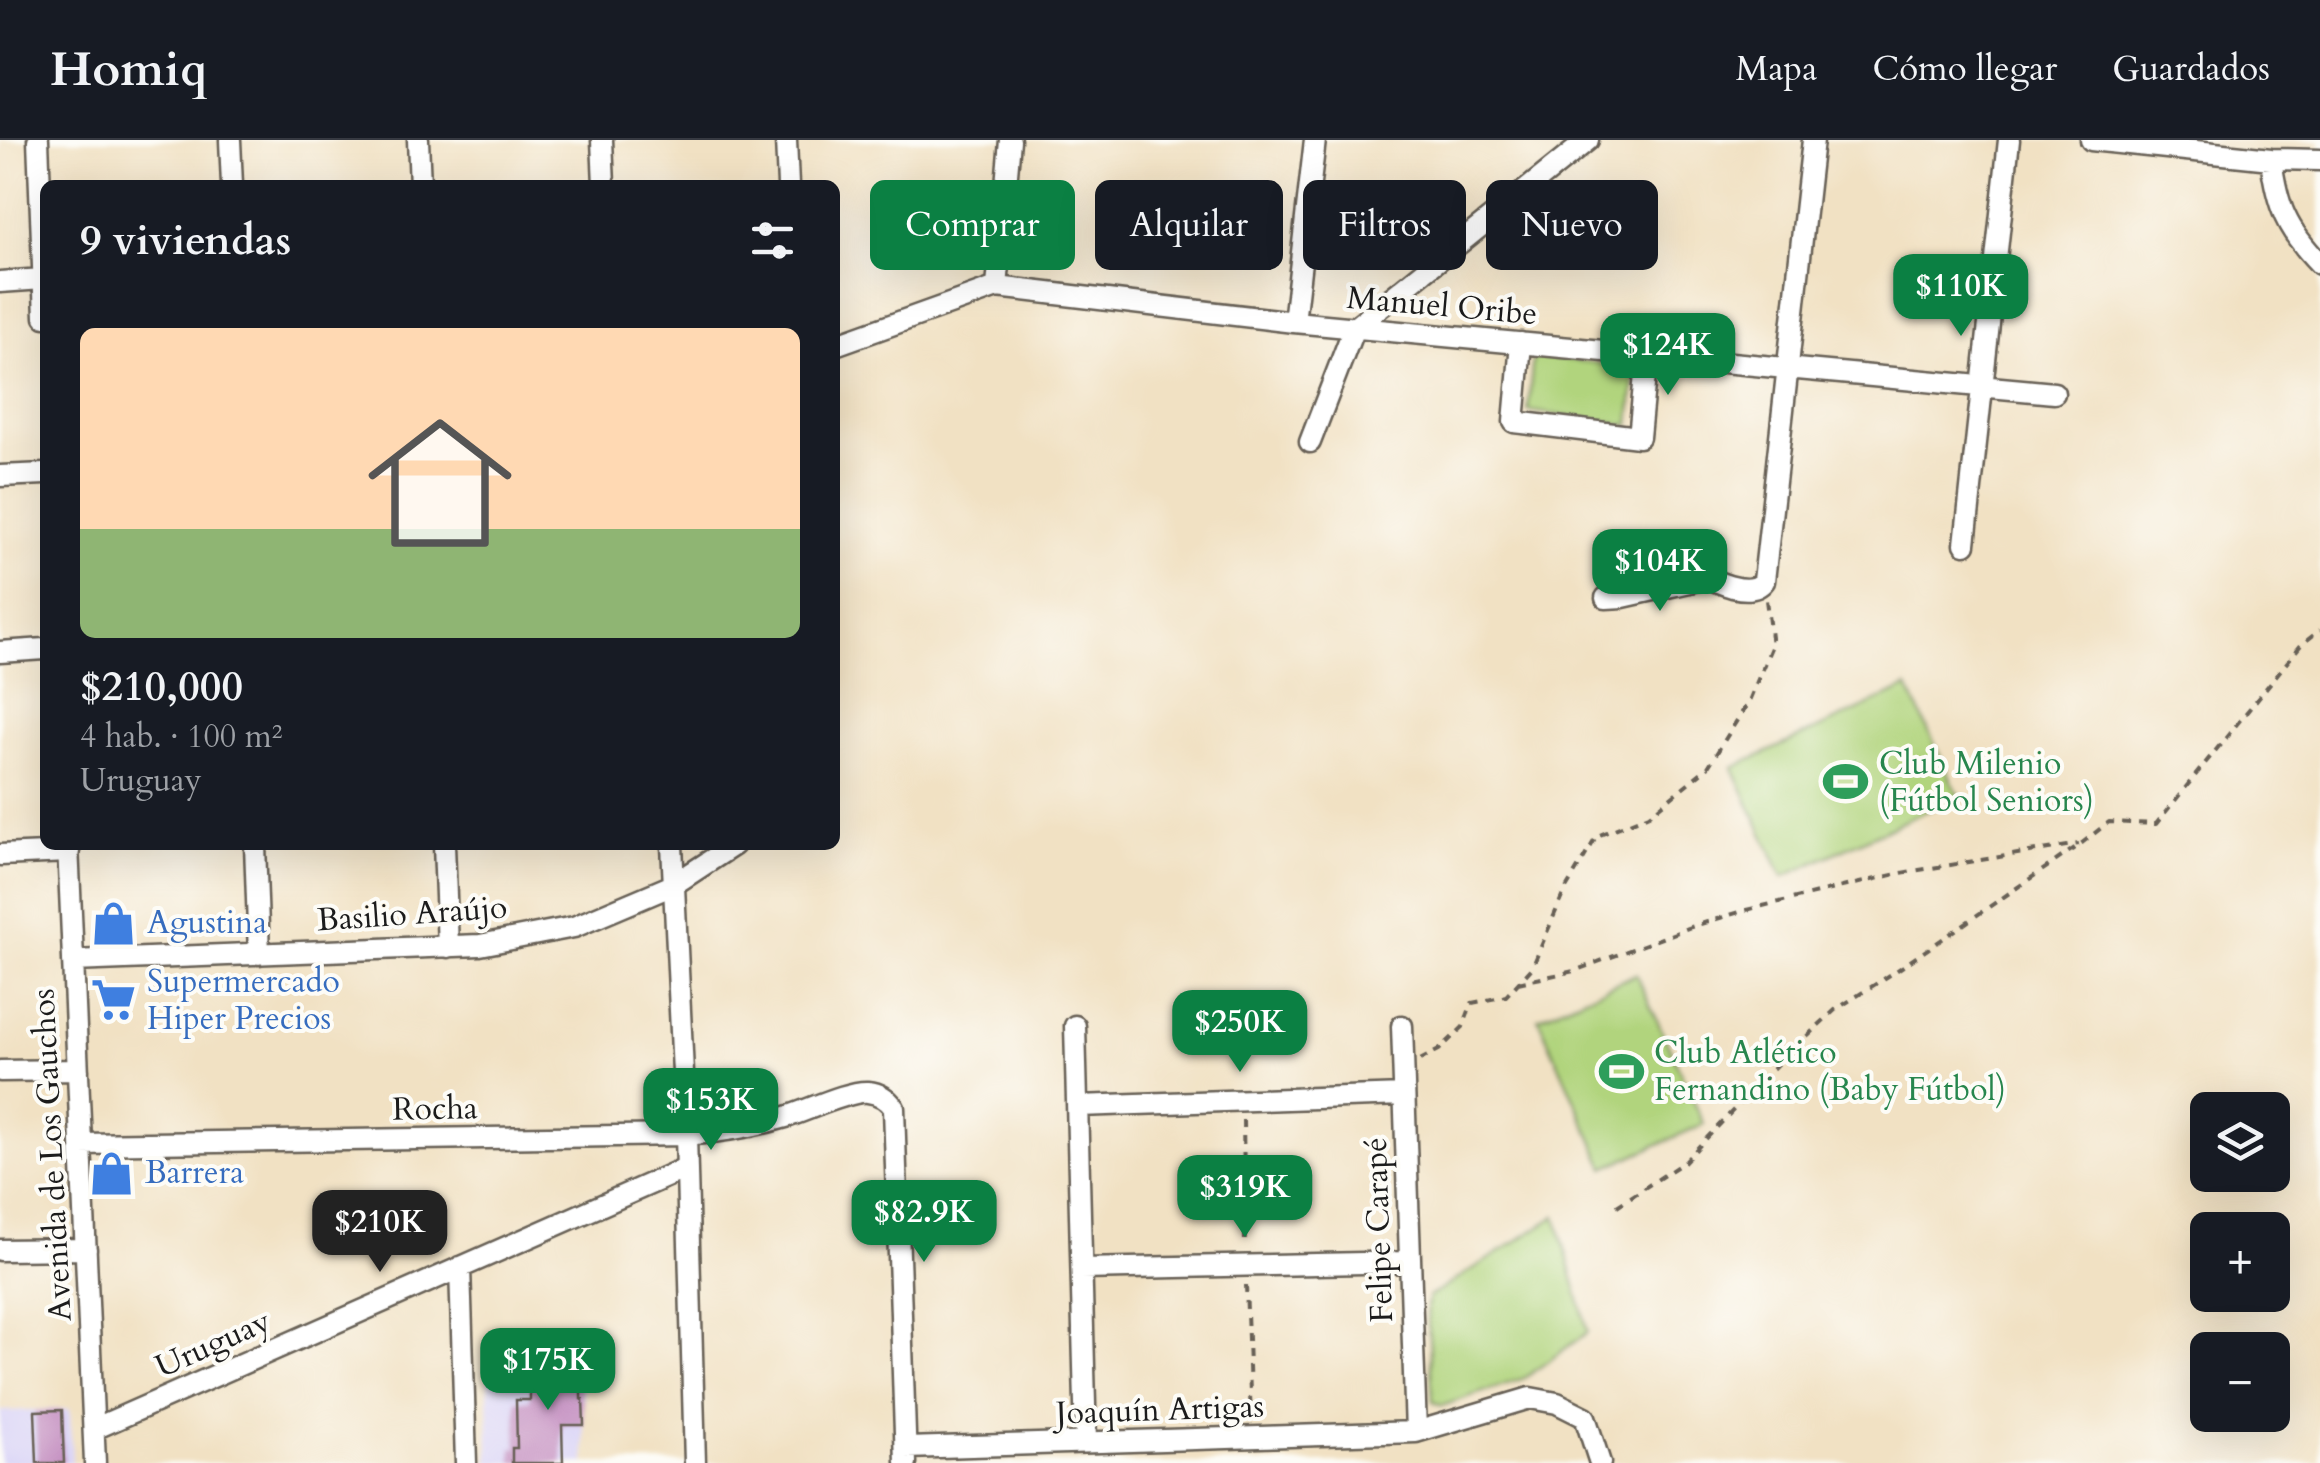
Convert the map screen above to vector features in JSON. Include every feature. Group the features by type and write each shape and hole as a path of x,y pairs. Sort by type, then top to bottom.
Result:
{"street":[{"path":"38,140 40,186"},
{"path":"230,140 232,180"},
{"path":"418,140 420,180"},
{"path":"602,140 604,180"},
{"path":"786,140 788,180"},
{"path":"997,287 1010,140"},
{"path":"1294,322 1315,140"},
{"path":"1310,442 1354,328 1588,140"},
{"path":"1652,568 1667,560 1747,590 1759,588 1764,580 1813,140"},
{"path":"1965,544 2009,140"},
{"path":"2091,140 2271,159 2320,160"},
{"path":"2282,140 2271,159 2276,197 2304,247 2320,264"},
{"path":"0,282 40,279"},
{"name":"Manuel Oribe","path":"840,343 997,287 1294,322 2054,393"},
{"path":"1521,343 1514,422 1640,437 1648,354"},
{"path":"0,476 40,474"},
{"path":"1606,598 1707,578"},
{"path":"0,652 40,649"},
{"path":"0,856 51,850"},
{"name":"Avenida de Los Gauchos","path":"68,850 95,1463"},
{"path":"255,850 259,954"},
{"path":"444,850 448,947"},
{"path":"672,850 686,1135 695,1463"},
{"name":"Basilio Araújo","path":"73,961 480,946 574,927 673,885 726,850"},
{"path":"1075,1026 1086,1442"},
{"name":"Felipe Carapé","path":"1402,1026 1416,1432"},
{"path":"0,1071 78,1070"},
{"name":"Rocha","path":"82,1144 686,1135 738,1129 858,1093 883,1097 894,1108 906,1455"},
{"path":"1078,1106 1404,1095"},
{"name":"Uruguay","path":"94,1429 686,1168"},
{"path":"0,1250 86,1249"},
{"path":"1082,1269 1410,1262"},
{"path":"460,1267 466,1463"},
{"name":"Joaquín Artigas","path":"906,1455 1086,1442 1416,1432 1530,1398 1557,1403 1585,1418 1600,1463"}],"path":[{"path":"1403,1069 1439,1050 1463,1027 1472,1003 1506,996 1532,968 1564,892 1597,836 1649,815 1708,768 1749,700 1772,645 1764,580"},
{"path":"1616,1206 1684,1162 1781,1060 1836,1010 2109,822 2156,824 2301,645 2320,630"},
{"path":"1518,983 1574,971 1746,910 1901,873 2082,843"}],"shaded area":[{"path":"581,1341 585,1463 489,1463 488,1381"},
{"path":"70,1409 72,1463 0,1463 0,1411"}],"green space":[{"path":"1533,356 1635,367 1630,425 1528,411"},
{"name":"Club Milenio (Fútbol Seniors)","path":"1908,687 1959,796 1783,877 1733,768"},
{"name":"Club Atlético Fernandino (Baby Fútbol)","path":"1636,974 1704,1124 1605,1168 1538,1018"},
{"path":"1556,1216 1588,1332 1525,1378 1442,1406 1433,1402 1429,1297"}],"building":[{"path":"563,1361 581,1361 584,1425 562,1425 563,1463 512,1463 512,1448 517,1448 516,1400 530,1400 530,1370 546,1370 546,1365 563,1365"},
{"path":"62,1410 64,1463 37,1463 35,1411"}],"place":[{"name":"Club Milenio (Fútbol Seniors)","path":"1846,782"},
{"name":"Agustina","path":"114,923"},
{"name":"Supermercado Hiper Precios","path":"114,1000"},
{"name":"Club Atlético Fernandino (Baby Fútbol)","path":"1621,1071"},
{"name":"Barrera","path":"112,1173"}]}
